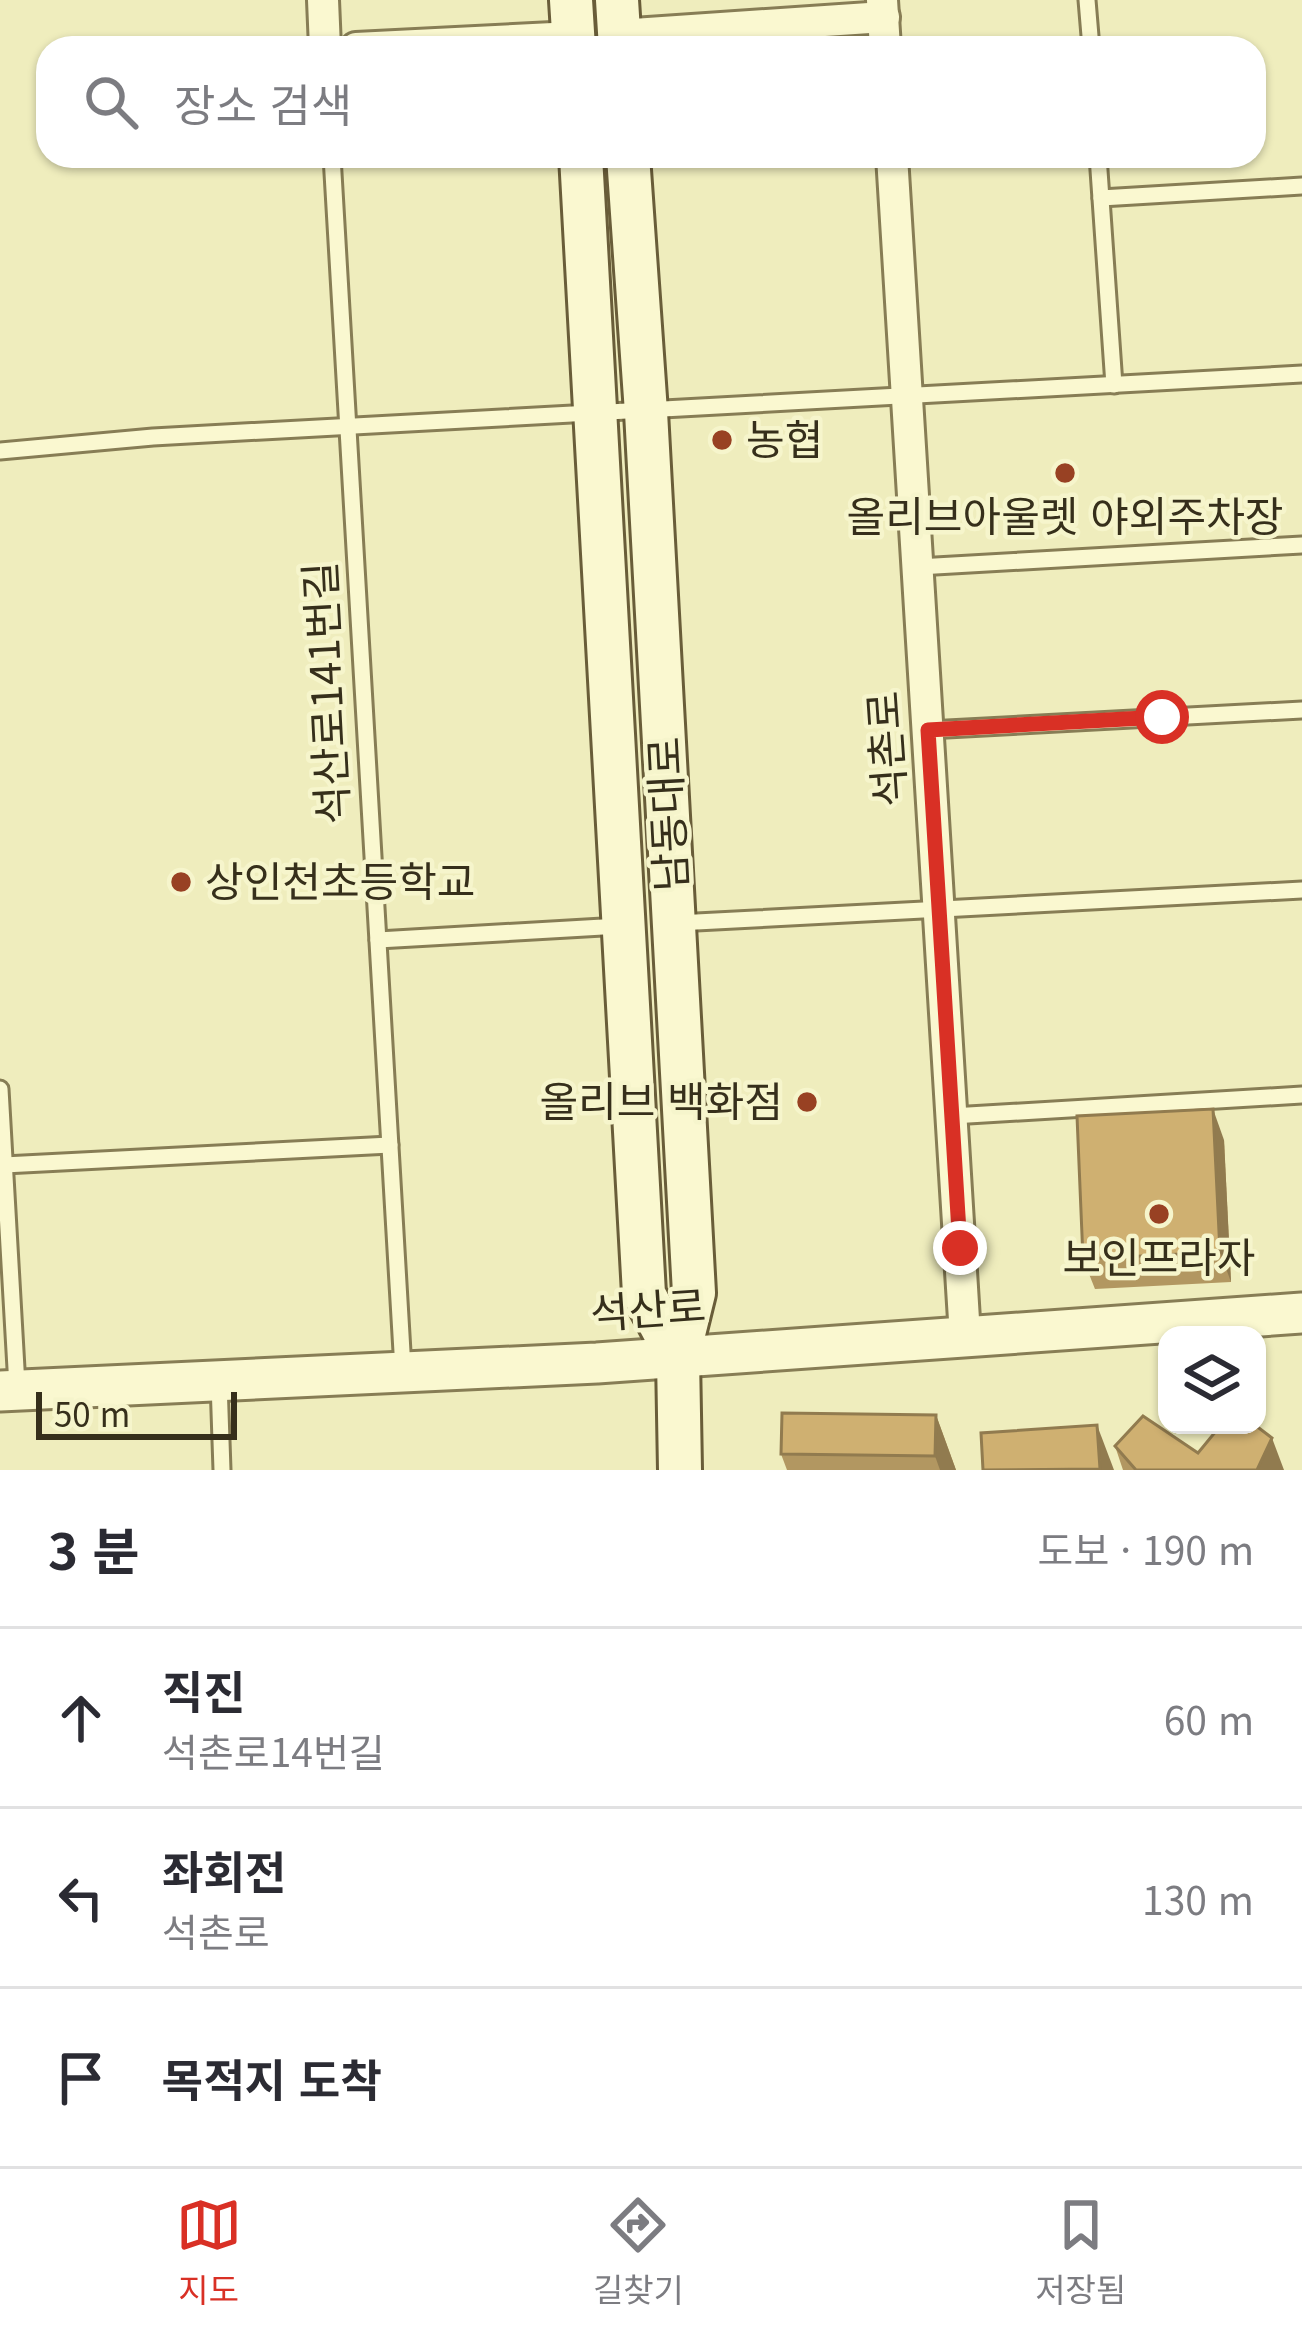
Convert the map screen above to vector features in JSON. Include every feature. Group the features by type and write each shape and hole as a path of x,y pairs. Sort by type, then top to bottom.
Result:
{"main road":[{"path":"583,168 620,413 622,926 644,1294 678,1358"},
{"name":"남동대로","path":"628,168 620,413 674,923 694,1293 678,1358 680,1470"}],"street":[{"path":"322,0 325,36"},
{"path":"619,28 884,22"},
{"path":"486,36 573,28"},
{"name":"석촌로","path":"893,168 965,1336"},
{"name":"석산로","path":"9,1390 678,1358 1302,1313"}],"lane":[{"path":"1087,0 1090,36"},
{"name":"석산로141번길","path":"333,168 403,1370"},
{"path":"1099,168 1114,385"},
{"path":"1101,199 1302,186"},
{"path":"0,451 153,437 1302,374"},
{"path":"918,567 1302,545"},
{"path":"928,730 1302,710"},
{"path":"674,923 1302,890"},
{"name":"남동대로","path":"378,940 622,926"},
{"path":"0,1089 9,1390"},
{"path":"952,1116 1302,1095"},
{"path":"4,1166 390,1145"},
{"path":"218,1379 223,1470"}],"building":[{"name":"보인프라자","path":"1213,1109 1220,1252 1083,1259 1077,1116"},
{"path":"782,1413 936,1415 935,1456 781,1454"},
{"path":"1143,1416 1158,1426 1158,1434 1170,1434 1198,1453 1214,1434 1266,1433 1272,1438 1257,1470 1136,1470 1115,1446"},
{"path":"1097,1425 1100,1469 983,1470 981,1433"}],"place":[{"name":"농협","path":"722,440"},
{"name":"올리브아울렛 야외주차장","path":"1065,473"},
{"name":"상인천초등학교","path":"181,882"},
{"name":"올리브 백화점","path":"807,1102"},
{"name":"보인프라자","path":"1159,1214"}],"route":[{"path":"960,1248 928,730 1162,717"}]}
